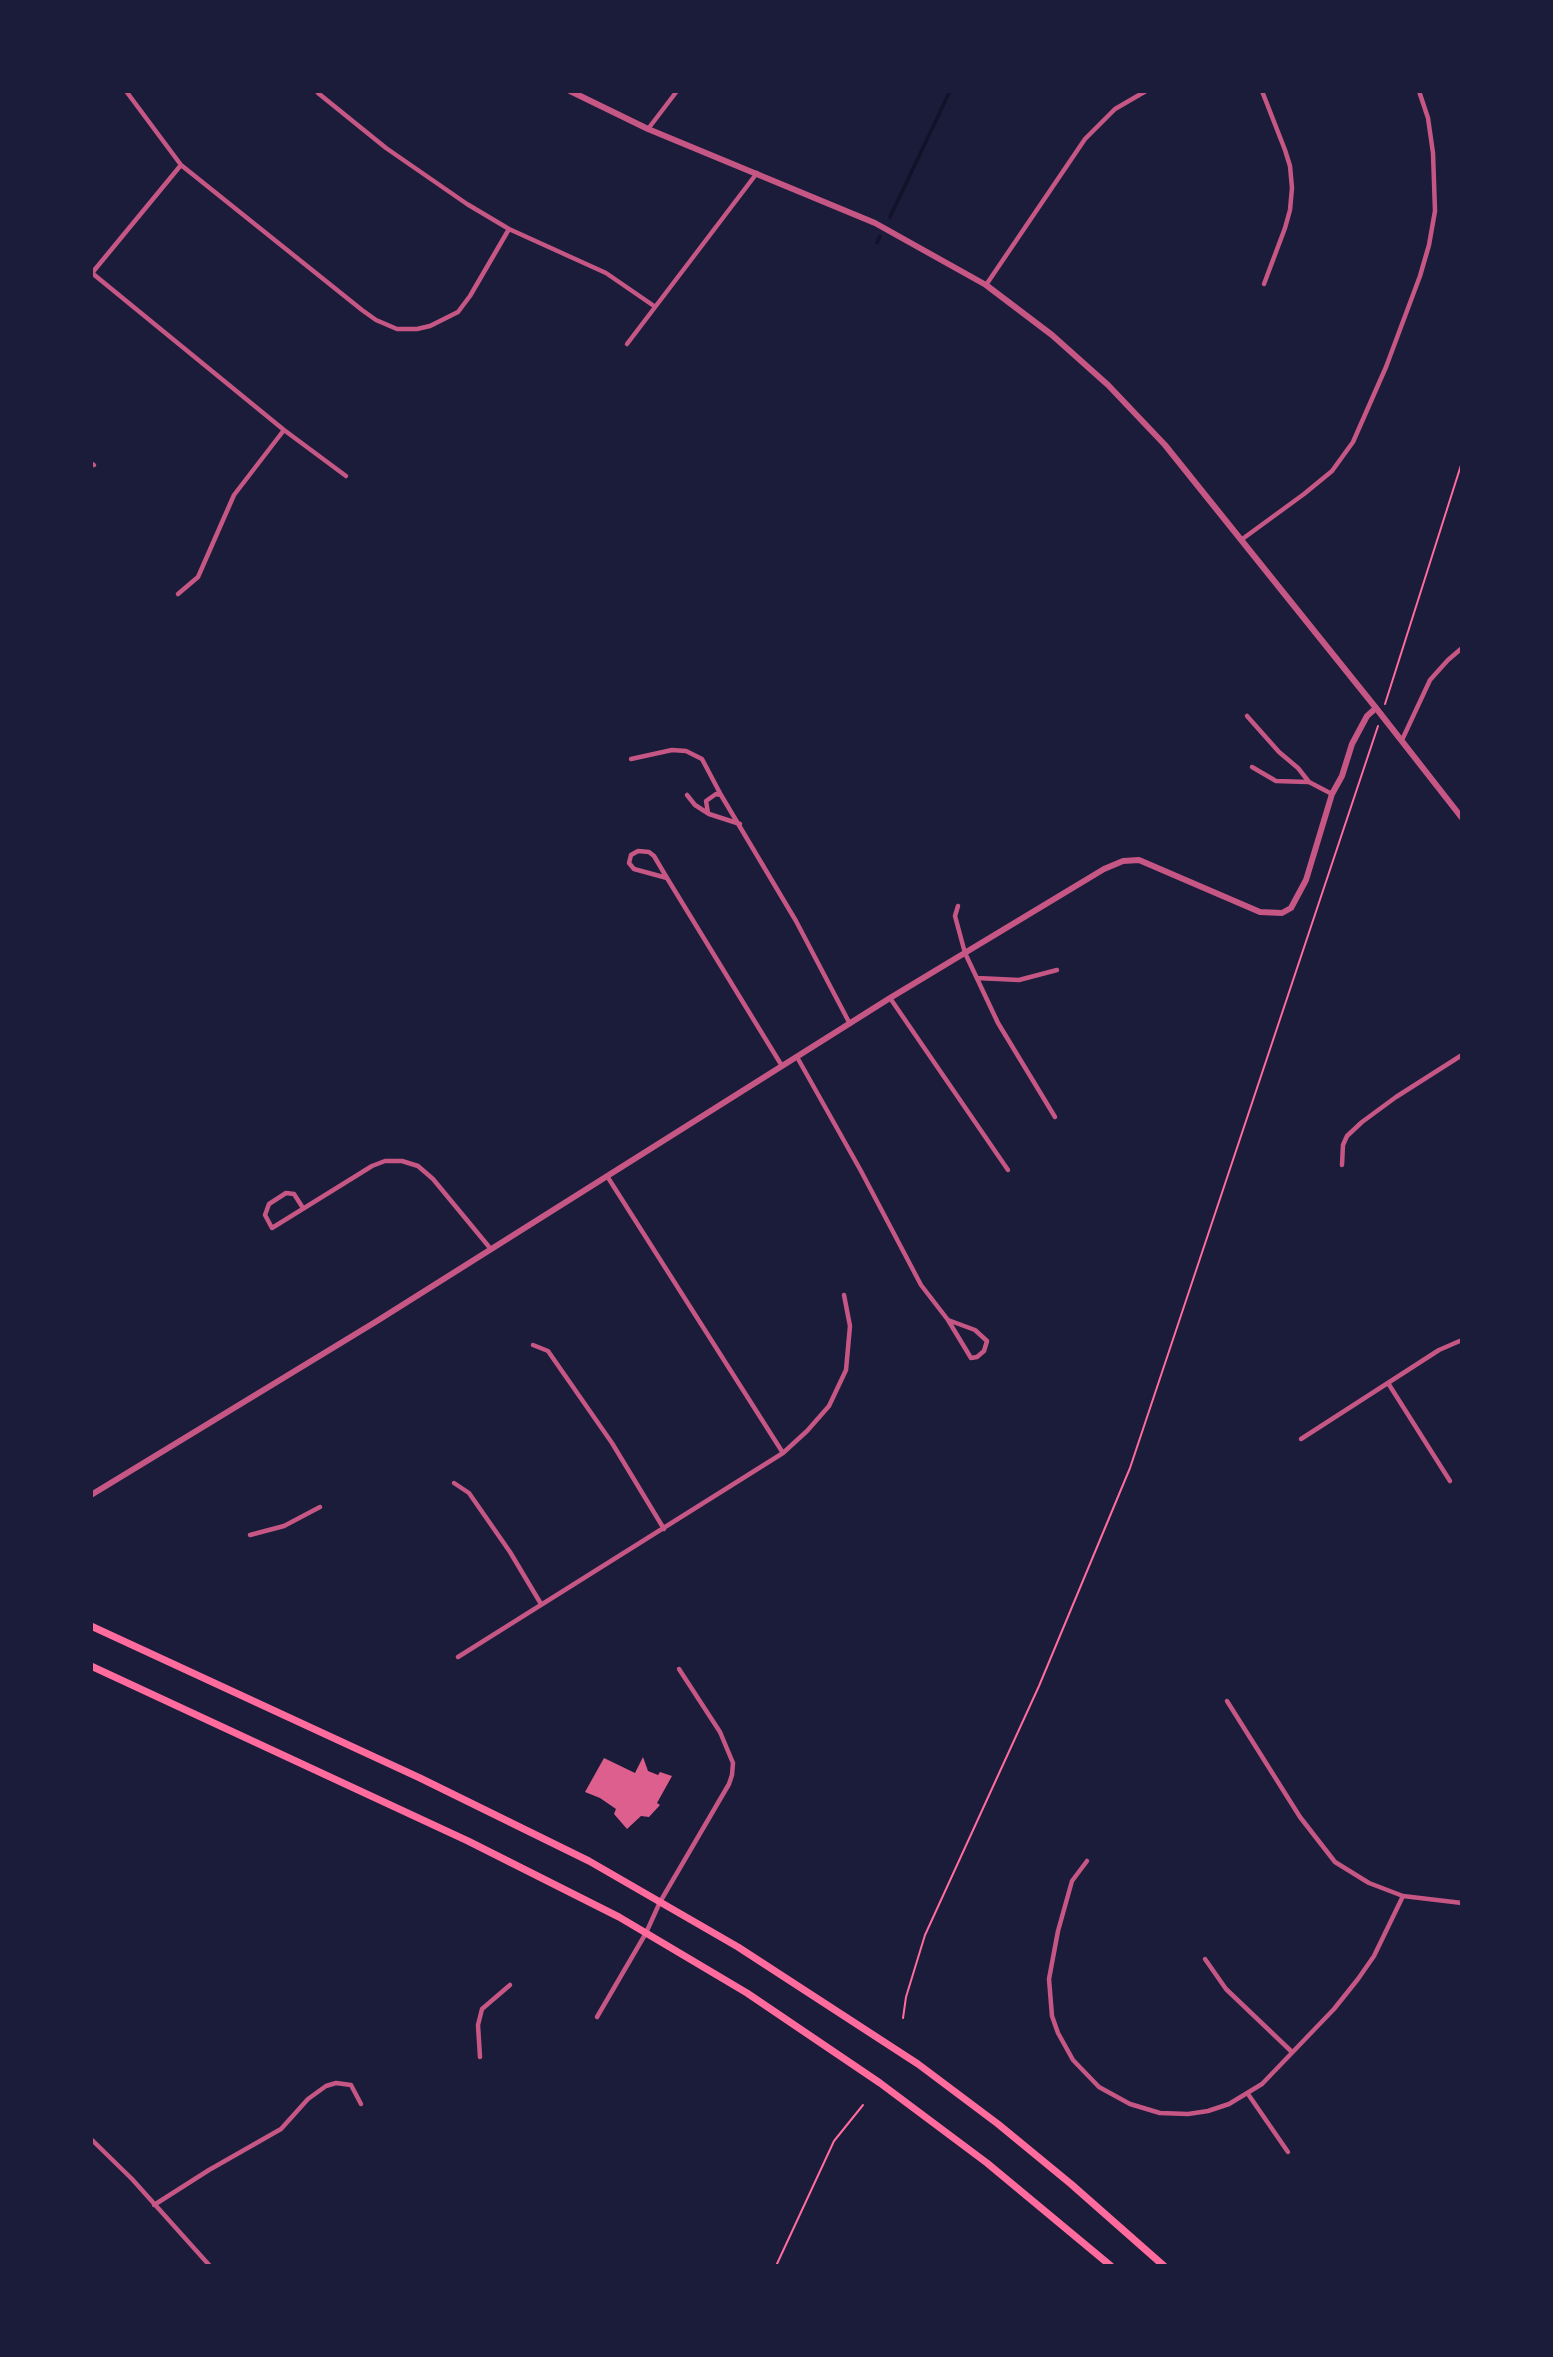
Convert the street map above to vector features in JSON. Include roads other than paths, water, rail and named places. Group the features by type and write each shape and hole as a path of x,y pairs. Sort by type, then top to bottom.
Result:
{"main road":[{"path":"91,1626 421,1778 589,1861 738,1947 918,2064 1061,2175 1164,2266"},
{"path":"91,1666 468,1841 646,1933 747,1993 880,2083 987,2162 1111,2266"}],"street":[{"path":"126,91 181,165 362,310 376,320 397,329 430,326 458,312 509,229"},
{"path":"570,91 648,129 875,223 986,285 1052,335 1108,385 1165,445 1462,818"},
{"path":"648,129 677,91"},
{"path":"986,285 1085,139 1115,109 1146,91"},
{"path":"1262,91 1290,166 1292,188 1286,228 1264,284"},
{"path":"1241,540 1320,482 1337,465 1362,423 1386,367 1420,276 1435,211 1433,153 1428,118 1419,91"},
{"path":"318,93 386,148 467,204 509,229 598,268 654,306"},
{"path":"181,165 91,274 284,430 346,476"},
{"path":"627,344 757,173"},
{"path":"178,594 198,576 234,495 284,430"},
{"path":"1401,741 1430,680 1462,648"},
{"path":"91,1495 377,1321 890,998 1089,877 1128,860 1139,860 1260,912 1282,913 1291,908 1301,892 1332,794 1360,727 1376,708"},
{"path":"1247,716 1257,725 1264,737 1298,768 1308,782"},
{"path":"631,759 652,753 686,751 702,759 796,920 850,1024"},
{"path":"1252,767 1276,780 1308,782 1332,794"},
{"path":"709,814 706,801 716,794 721,795"},
{"path":"687,796 709,814 740,824"},
{"path":"667,878 634,869 629,863 631,855 638,851 649,852 658,861 782,1066"},
{"path":"958,906 955,916 965,953 998,1023 1055,1117"},
{"path":"977,978 1019,980 1056,970"},
{"path":"890,998 1008,1170"},
{"path":"1342,1165 1343,1145 1347,1136 1396,1097 1462,1055"},
{"path":"797,1057 921,1286 948,1320 971,1358 984,1351 987,1341 975,1330 948,1320"},
{"path":"303,1208 294,1194 286,1193 269,1204 265,1215 272,1228 372,1166 385,1161 402,1161 418,1166 433,1179 490,1248"},
{"path":"607,1176 783,1452"},
{"path":"458,1657 783,1452 807,1431 829,1406 846,1370 850,1326 844,1295"},
{"path":"1301,1438 1439,1350 1462,1340"},
{"path":"533,1345 548,1351 612,1443 664,1529"},
{"path":"1388,1383 1450,1481"},
{"path":"454,1483 469,1493 510,1552 541,1604"},
{"path":"250,1535 284,1526 320,1507"},
{"path":"597,2017 724,1793 732,1774 733,1763 720,1732 679,1669"},
{"path":"1227,1701 1300,1817 1328,1855 1357,1877 1403,1896 1462,1903"},
{"path":"1087,1861 1069,1888 1049,1979 1052,2016 1058,2033 1073,2060 1105,2092 1152,2112 1178,2115 1217,2109 1262,2084 1359,1979 1374,1956 1403,1896"},
{"path":"1205,1959 1226,1989 1292,2052"},
{"path":"480,2057 478,2025 482,2009 510,1984"},
{"path":"154,2205 281,2129 308,2099 326,2086 337,2083 351,2085 362,2104"},
{"path":"1248,2094 1288,2152"},
{"path":"91,2139 210,2266"}],"waterway":[{"path":"890,217 950,91"},
{"path":"877,243 880,236"}]}
